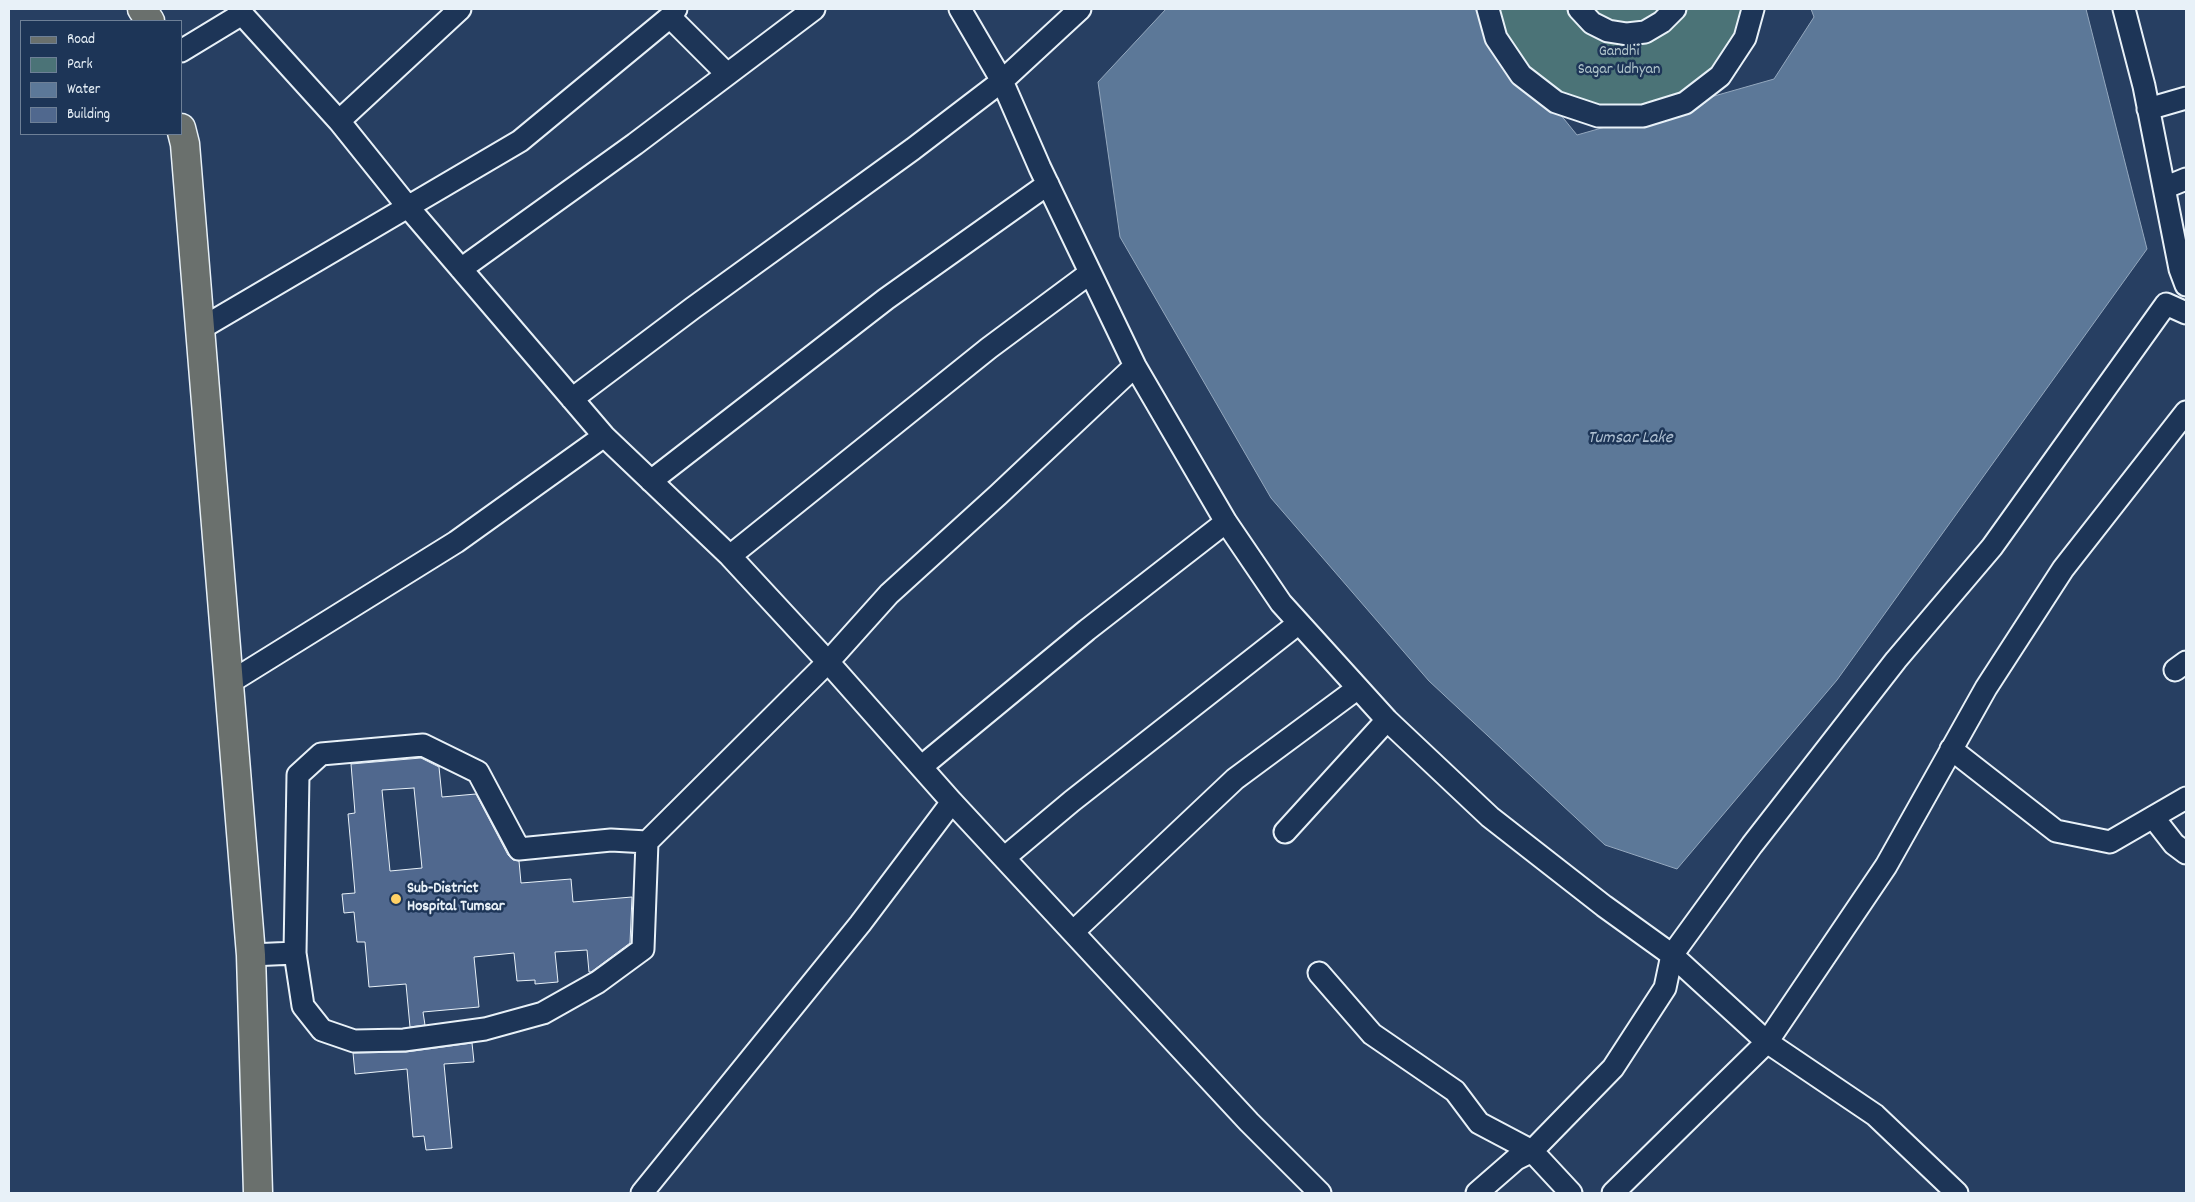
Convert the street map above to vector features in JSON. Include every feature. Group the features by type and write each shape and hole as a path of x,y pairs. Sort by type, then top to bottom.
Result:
{"main road":[{"path":"142,9 149,20"},
{"path":"182,132 185,144 251,955 258,1193"}],"street":[{"path":"339,121 460,9"},
{"path":"461,269 635,144 814,9"},
{"path":"960,9 1002,82 1048,184 1135,366 1226,522 1281,603 1388,720 1490,817 1604,906 1672,955 1767,1042 1875,1115 1957,1193"},
{"path":"572,399 1002,82 1080,9"},
{"path":"1488,9 1496,38 1521,75 1556,102 1598,116 1643,116 1685,102 1720,76 1745,38 1753,9"},
{"path":"1579,9 1592,23 1608,31 1627,34 1645,32 1662,22 1675,9"},
{"path":"2126,10 2180,269 2186,285"},
{"path":"182,50 245,11 339,121 408,207 604,436 730,556 828,662 952,802 1249,1122 1320,1193"},
{"path":"200,329 520,141 673,13 727,74"},
{"path":"2148,109 2186,98"},
{"path":"2164,188 2186,179"},
{"path":"651,481 886,299 1048,184"},
{"path":"730,556 989,348 1090,273"},
{"path":"1477,1193 1516,1159 1532,1151 1613,1068 1665,988 1672,955 1752,845 1884,676 1992,547 2166,304 2186,313"},
{"path":"647,842 611,840 519,849 478,772 423,745 321,754 298,775 295,953 302,1006 322,1030 354,1041 404,1040 485,1029 543,1013 598,982 642,949 647,842 828,662 889,594 1135,366"},
{"path":"1612,1193 1767,1042 1886,866 1986,688 2062,569 2186,412"},
{"path":"229,683 456,542 604,436"},
{"path":"921,767 1087,630 1226,522"},
{"path":"1004,858 1126,758 1299,623"},
{"path":"1073,932 1236,779 1358,688"},
{"path":"1285,832 1388,720"},
{"path":"1951,749 2056,831 2110,842 2186,798"},
{"path":"642,1193 860,924 952,802"},
{"path":"2153,817 2174,844 2186,853"},
{"path":"251,955 295,953"},
{"path":"1319,973 1372,1034 1455,1091 1479,1123 1532,1151 1571,1193"}],"green space":[{"name":"Gandhi Sagar Udhyan","path":"1488,9 1750,9 1720,76 1685,103 1598,116 1521,75"}],"water":[{"name":"Tumsar Lake","path":"1166,9 1475,9 1577,135 1774,79 1814,17 1811,9 2086,9 2147,249 1837,680 1677,869 1605,845 1429,681 1271,498 1120,237 1098,82"}],"building":[{"path":"421,758 439,767 442,797 476,794 508,855 513,860 519,861 521,883 571,879 573,902 632,897 630,943 591,972 589,972 587,950 555,952 558,982 535,984 535,980 517,981 514,953 474,957 479,1007 423,1012 425,1025 410,1027 406,984 369,987 365,942 357,942 354,912 344,913 342,894 355,893 348,814 355,813 351,764","holes":["414,788 422,868 390,871 382,790"]},
{"path":"472,1043 474,1062 444,1064 452,1148 426,1150 424,1136 413,1137 407,1069 355,1074 353,1053 406,1052"}],"place":[{"name":"Sub-District Hospital Tumsar","path":"396,899"}]}
